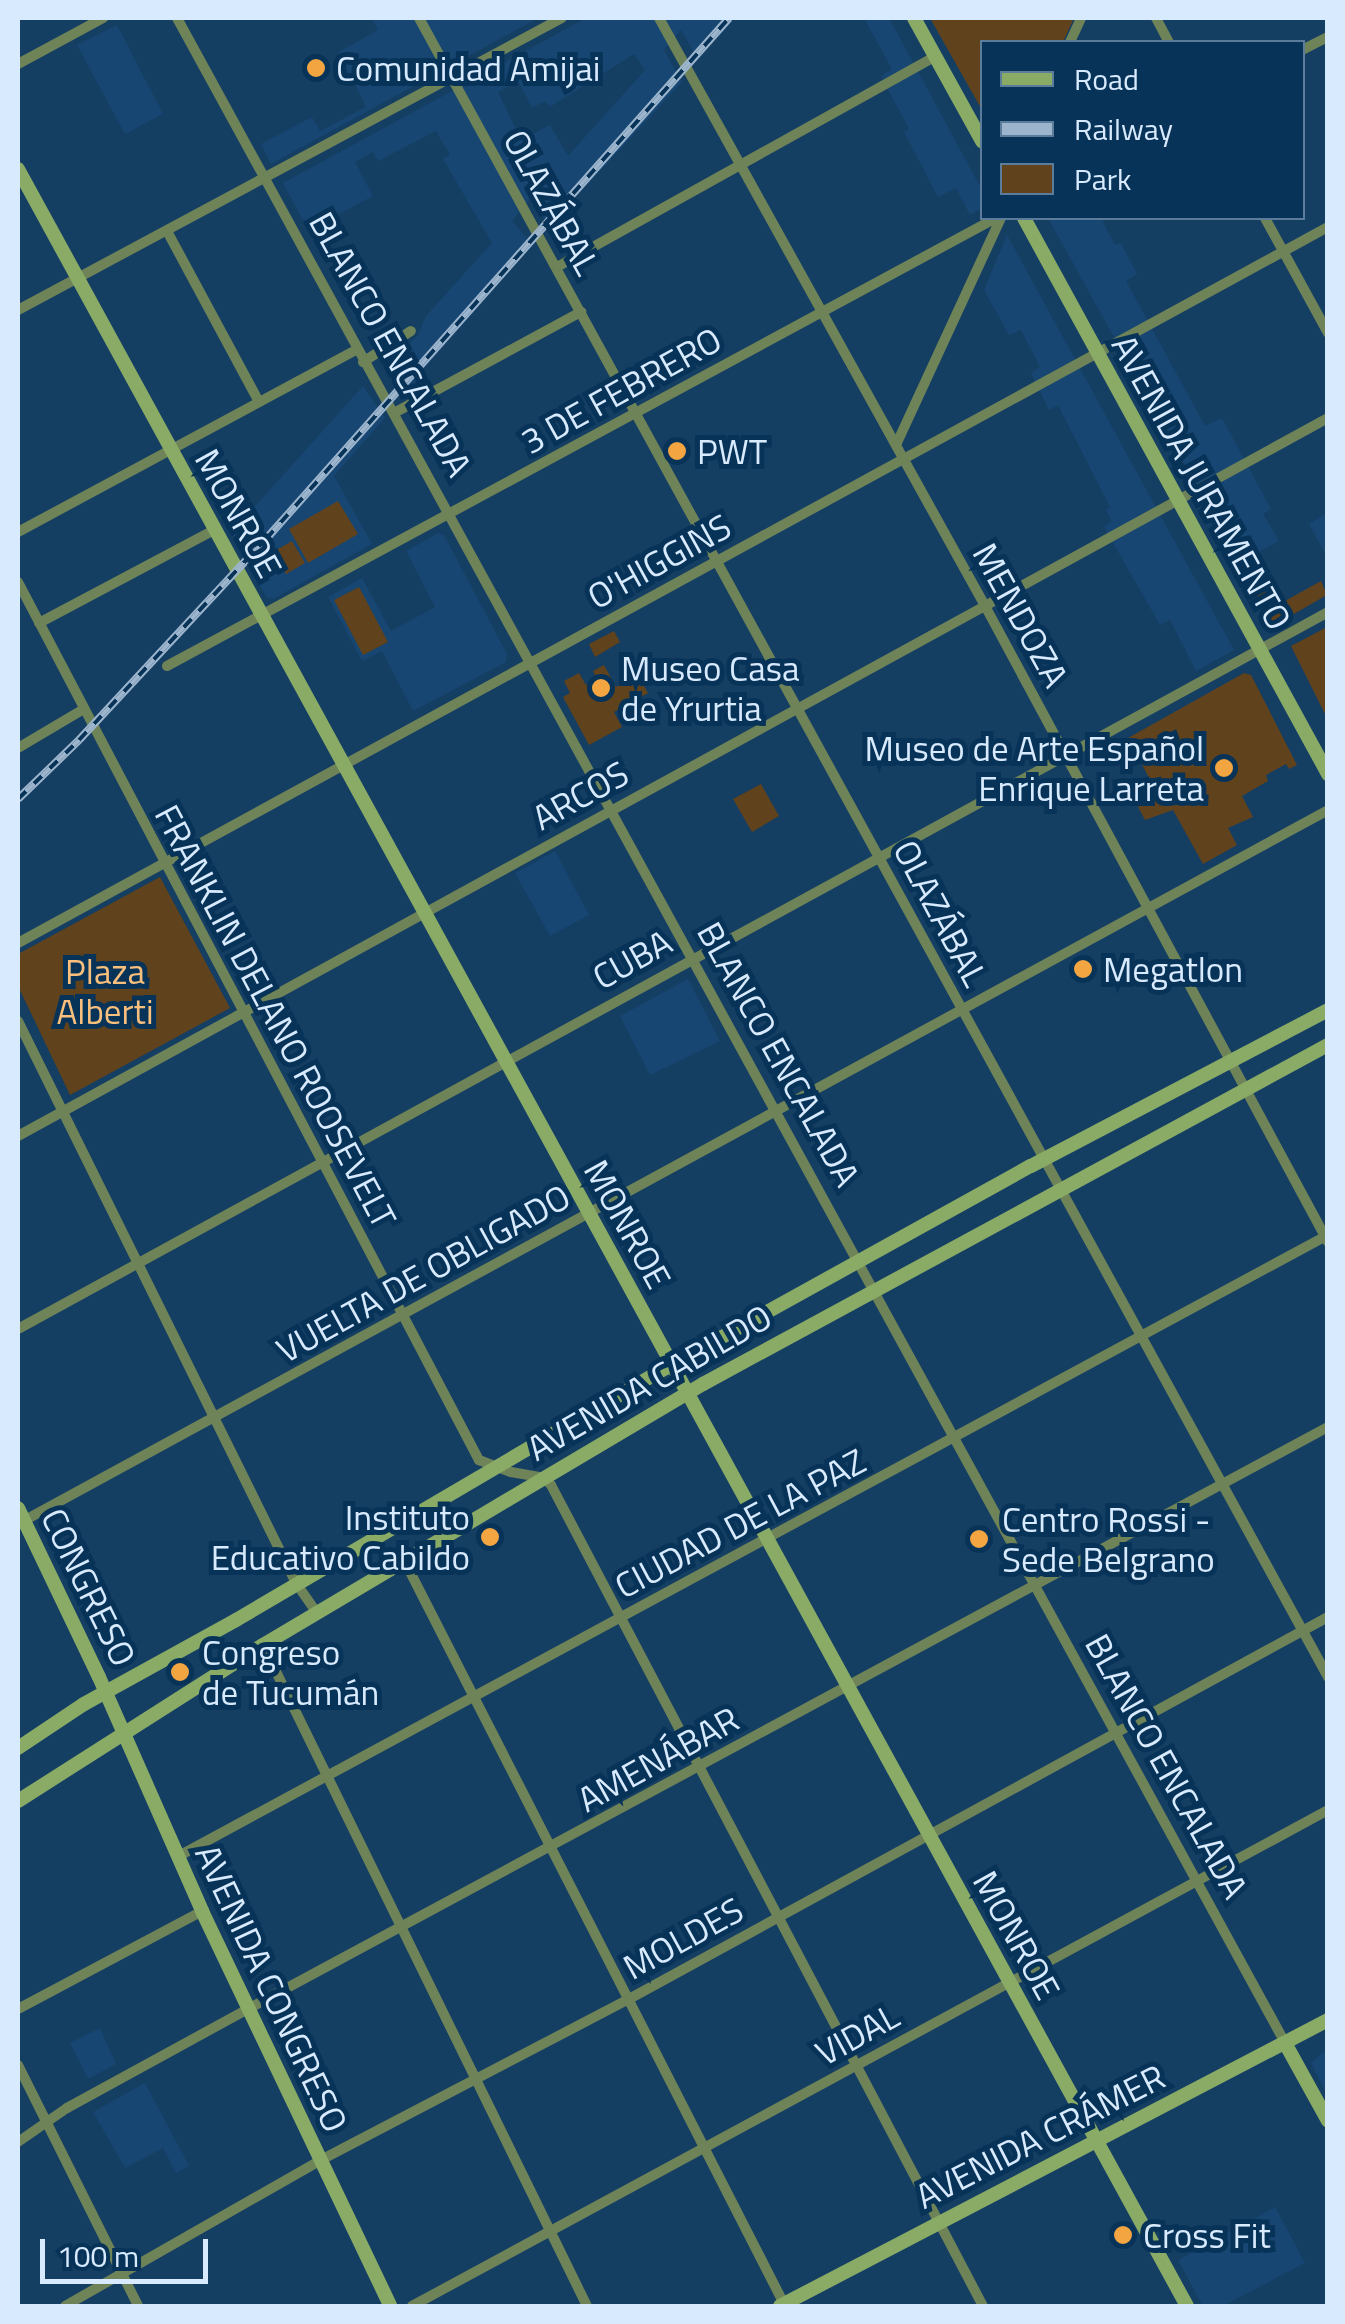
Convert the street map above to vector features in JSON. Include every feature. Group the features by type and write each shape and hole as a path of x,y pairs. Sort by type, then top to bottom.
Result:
{"main road":[{"path":"914,18 980,137"},
{"name":"MONROE","path":"18,170 1183,2305"},
{"name":"AVENIDA JURAMENTO","path":"1025,220 1328,774"},
{"name":"AVENIDA CABILDO","path":"18,1748 106,1692 495,1466 859,1260 1328,1010"},
{"name":"AVENIDA CABILDO","path":"18,1801 262,1645 686,1393 1328,1045"},
{"name":"CONGRESO","path":"20,1517 106,1692"},
{"name":"AVENIDA CONGRESO","path":"106,1692 120,1733 177,1857 390,2306"},
{"name":"AVENIDA CRÁMER","path":"783,2306 938,2221 1328,2020"},
{"name":"BLANCO ENCALADA","path":"1285,2043 1328,2121"}],"street":[{"path":"18,64 103,18"},
{"name":"BLANCO ENCALADA","path":"177,18 1285,2043"},
{"name":"OLAZÁBAL","path":"420,18 1328,1677"},
{"path":"18,310 562,18"},
{"name":"MENDOZA","path":"659,18 984,604 1326,1238"},
{"path":"1156,18 1168,40"},
{"path":"1305,48 1328,36"},
{"path":"557,267 936,56"},
{"name":"3 DE FEBRERO","path":"166,666 262,618 995,220"},
{"path":"896,445 998,220"},
{"path":"1266,220 1328,334"},
{"name":"O'HIGGINS","path":"18,943 1328,227"},
{"path":"167,231 258,402"},
{"path":"394,413 581,312"},
{"path":"363,362 411,331"},
{"path":"18,532 356,350"},
{"name":"ARCOS","path":"18,1136 1177,497 1328,418"},
{"path":"39,623 214,530"},
{"name":"FRANKLIN DELANO ROOSEVELT","path":"18,582 479,1460 495,1466"},
{"name":"CUBA","path":"18,1329 1328,612"},
{"path":"18,748 84,709"},
{"name":"VUELTA DE OBLIGADO","path":"20,1517 402,1316 1328,810"},
{"path":"18,1021 296,1583 317,1613"},
{"name":"CIUDAD DE LA PAZ","path":"177,1857 1326,1238"},
{"name":"AMENÁBAR","path":"18,2142 45,2121 248,2009 1328,1427"},
{"path":"495,1466 544,1478 780,1915 983,2306"},
{"path":"404,1562 477,1696 783,2306"},
{"name":"MOLDES","path":"65,2306 121,2270 320,2160 629,1998 1328,1618"},
{"path":"262,1645 587,2306"},
{"name":"VIDAL","path":"412,2306 1328,1810"},
{"path":"18,2009 202,1911"},
{"path":"18,2066 138,2306"}],"shaded area":[{"path":"372,18 538,18 271,164 261,144 312,117 320,131 366,107 339,52 378,30"},
{"path":"586,18 735,18 698,59 681,30 664,50 682,82 549,226 531,198 512,221 532,244 402,394 386,367 418,335 426,316 492,243 443,159 450,155 436,131 378,161 373,152 355,162 373,196 308,230 283,183","holes":["634,54 645,70 568,156 550,125 521,140 498,92 518,81 532,108 545,101 550,107"]},
{"path":"864,18 889,18 980,186 980,209 970,215 956,188 938,197 904,132 909,129 881,76 892,69"},
{"path":"117,25 163,114 125,134 77,45"},
{"path":"1049,220 1102,220 1115,245 1121,243 1137,274 1126,281 1205,426 1222,418 1271,509 1263,514 1279,541 1239,563"},
{"path":"1007,235 1234,650 1196,671 1170,620 1160,625 1104,527 1112,521 1106,510 1110,507 1058,405 1049,410 1031,373 1040,367 1021,330 1009,335 984,290"},
{"path":"363,386 385,418 334,476 372,544 273,599 266,597 232,532"},
{"path":"1327,513 1327,557 1309,524"},
{"path":"439,533 444,535 507,654 506,662 413,711 382,651 362,661 328,597 362,578 391,631 435,607 406,551"},
{"path":"555,851 589,915 550,936 515,873"},
{"path":"688,979 720,1041 650,1075 620,1016"},
{"path":"100,2028 116,2064 88,2079 70,2043"},
{"path":"1327,2049 1327,2095 1311,2063"},
{"path":"145,2083 189,2166 176,2173 163,2148 125,2168 93,2112"},
{"path":"1275,2207 1305,2263 1223,2306 1203,2306 1178,2260"}],"green space":[{"path":"930,18 1074,18 1064,40 980,40 980,106"},
{"path":"338,501 358,534 308,563 289,529"},
{"path":"292,541 305,563 286,574 273,552"},
{"path":"1321,581 1327,595 1278,623 1272,623 1252,587 1260,583 1274,607"},
{"path":"359,587 388,642 363,655 334,600"},
{"path":"1327,627 1327,718 1291,646"},
{"path":"614,631 620,642 595,657 589,644"},
{"path":"604,665 616,687 638,676 648,693 614,712 622,727 589,745 563,697 570,693 564,681 579,673 586,685 597,679 593,671"},
{"path":"1244,673 1251,675 1297,765 1289,769 1286,764 1266,775 1268,781 1242,796 1253,817 1228,828 1237,845 1203,864 1173,810 1145,820 1138,807 1158,795 1128,738"},
{"path":"761,784 779,816 752,832 733,799"},
{"name":"Plaza Alberti","path":"160,877 230,1008 70,1095 18,986 18,954"}],"railway":[{"path":"18,799 79,740 266,539 729,18"}],"place":[{"name":"Comunidad Amijai","path":"316,68"},
{"name":"PWT","path":"677,451"},
{"name":"Museo Casa de Yrurtia","path":"601,688"},
{"name":"Museo de Arte Español Enrique Larreta","path":"1224,768"},
{"name":"Megatlon","path":"1083,969"},
{"name":"Instituto Educativo Cabildo","path":"490,1537"},
{"name":"Centro Rossi - Sede Belgrano","path":"979,1539"},
{"name":"Congreso de Tucumán","path":"180,1672"},
{"name":"Cross Fit","path":"1123,2235"}]}
